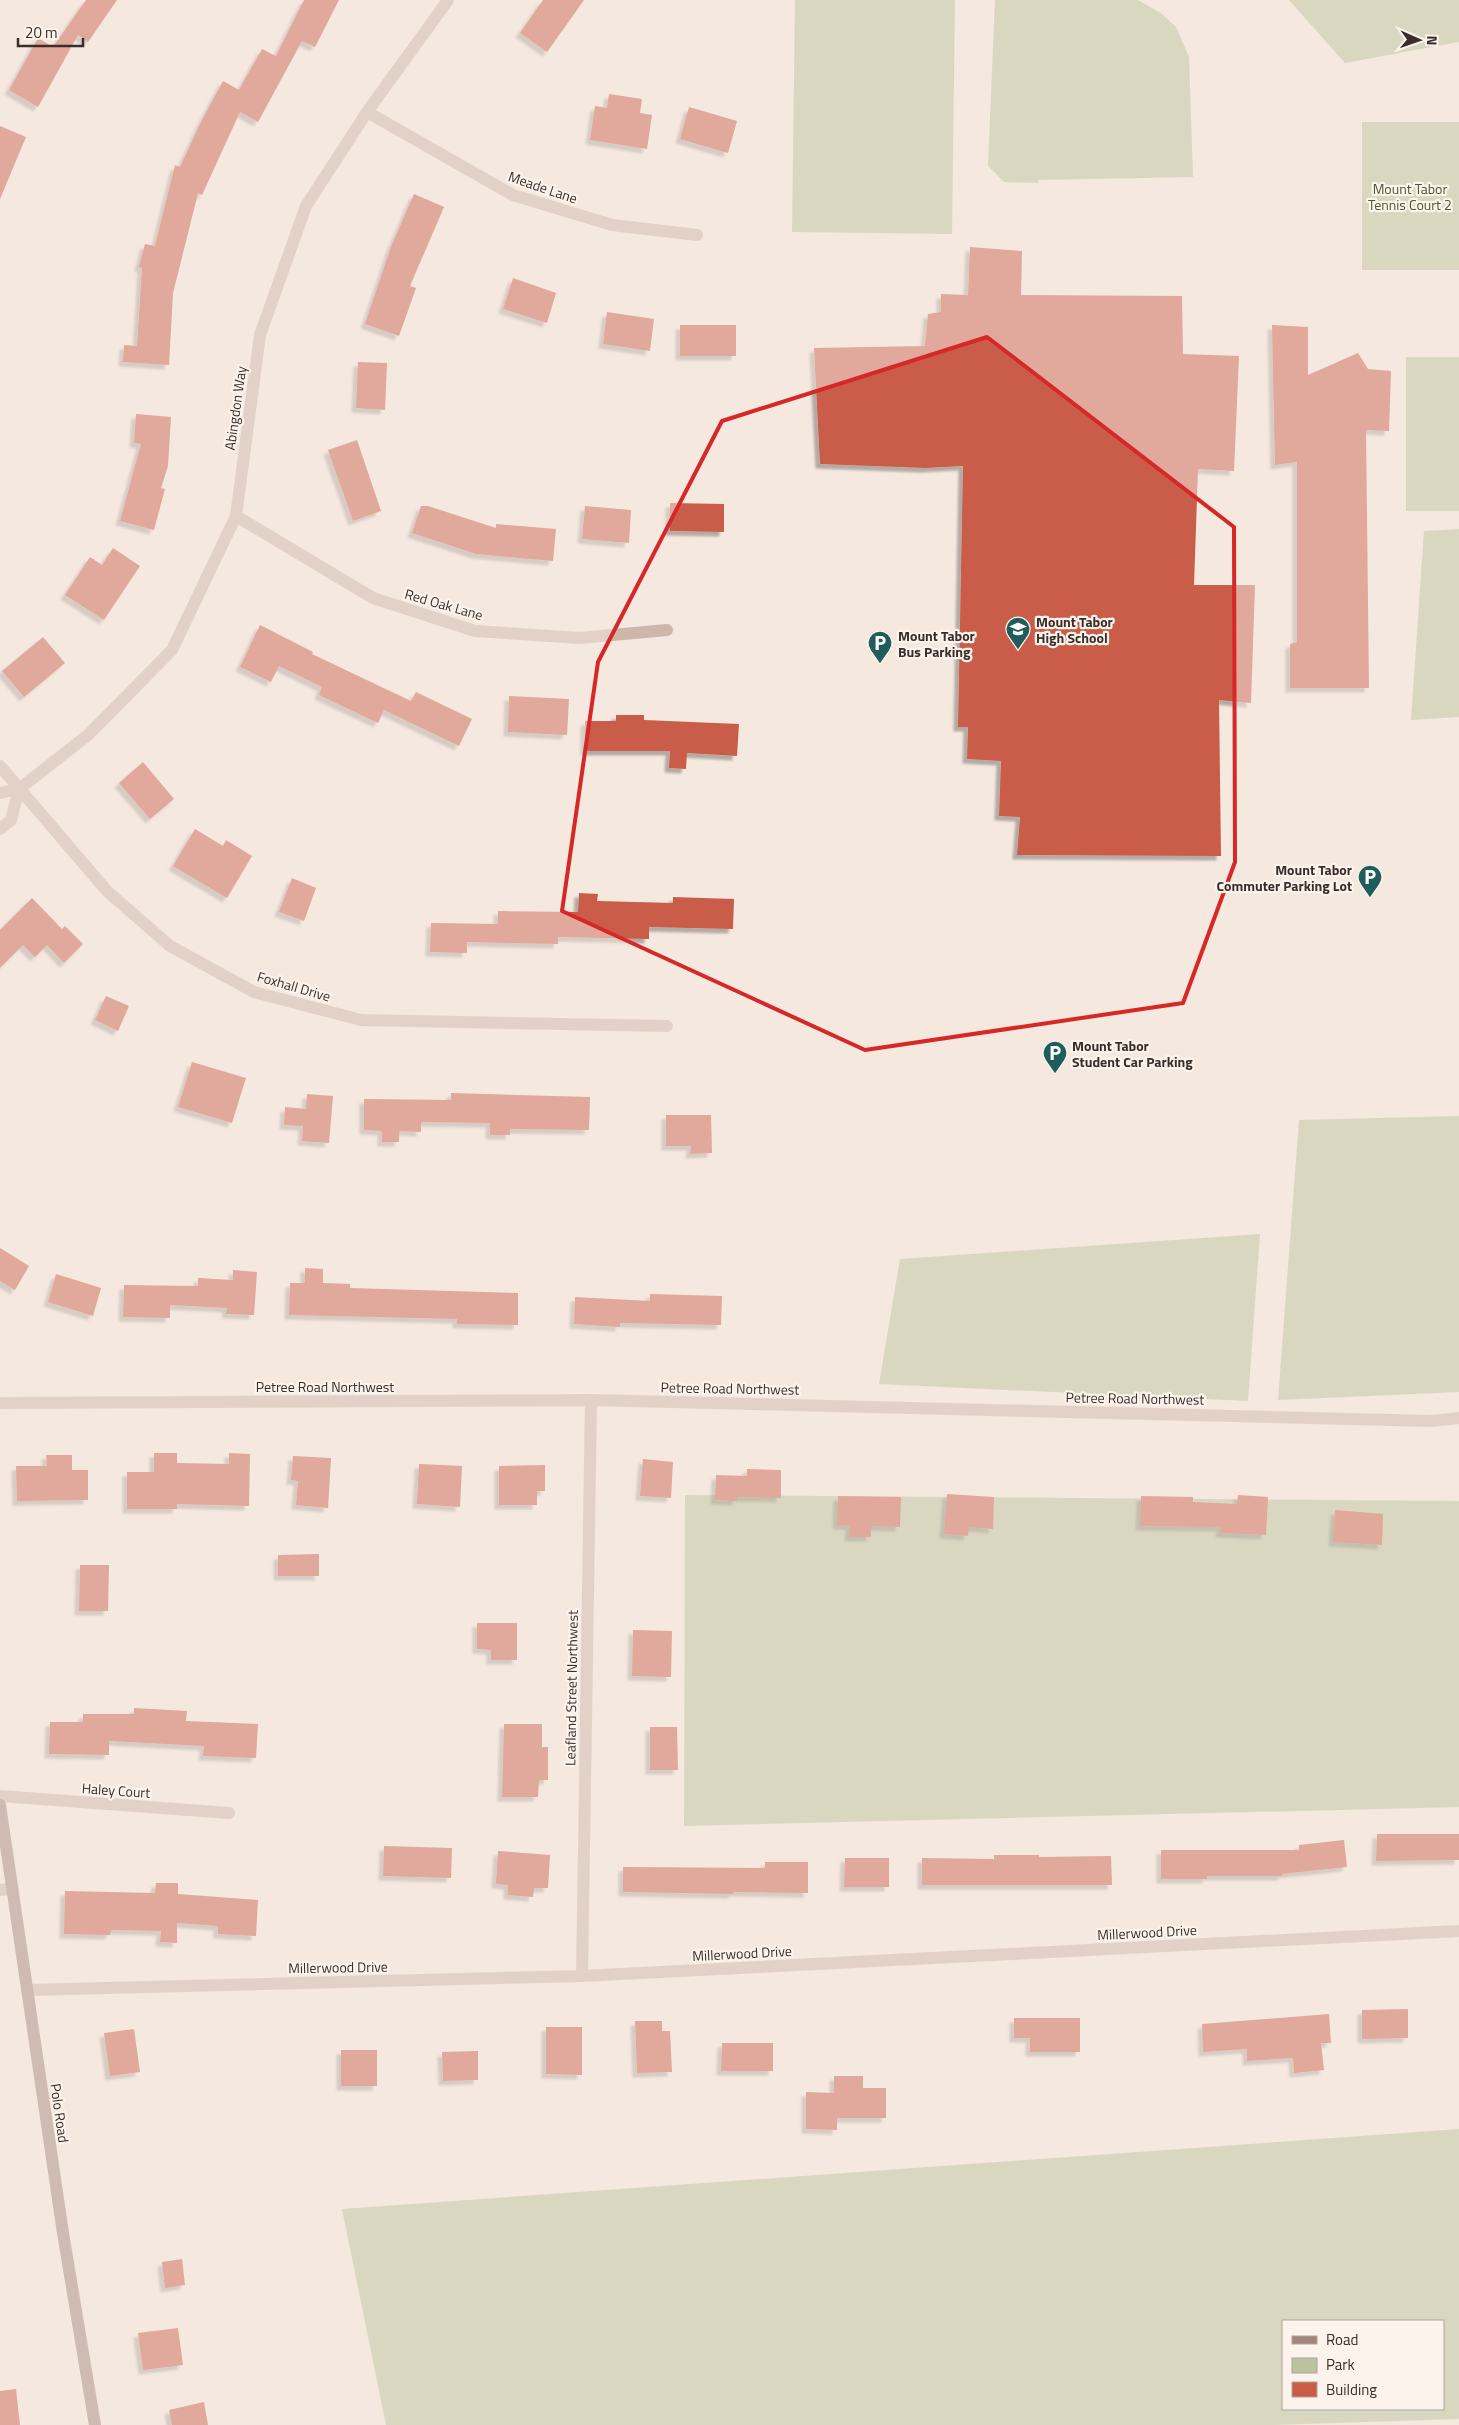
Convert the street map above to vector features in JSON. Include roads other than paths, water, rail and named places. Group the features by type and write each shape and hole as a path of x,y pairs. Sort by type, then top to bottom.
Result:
{"main road":[{"name":"Polo Road","path":"0,1805 6,1889 27,1990 81,2351 95,2425"}],"street":[{"name":"Abingdon Way","path":"0,793 18,789 88,735 172,650 236,516 260,335 306,206 367,112 448,0"},
{"name":"Meade Lane","path":"367,112 513,195 612,225 697,235"},
{"name":"Red Oak Lane","path":"236,516 373,598 475,631 580,638 667,630"},
{"name":"Foxhall Drive","path":"0,766 107,891 170,946 254,992 361,1020 667,1026"},
{"path":"0,829 11,820 18,789"},
{"name":"Petree Road Northwest","path":"0,1403 591,1400 1431,1421 1459,1418"},
{"name":"Leafland Street Northwest","path":"582,1976 591,1400"},
{"name":"Haley Court","path":"0,1796 229,1813"},
{"name":"Millerwood Drive","path":"27,1990 582,1976 1459,1931"}],"place":[{"name":"Mount Tabor High School","path":"1018,650"},
{"name":"Mount Tabor Bus Parking","path":"880,664"},
{"name":"Mount Tabor Commuter Parking Lot","path":"1370,898"},
{"name":"Mount Tabor Student Car Parking","path":"1055,1074"}],"park label":[{"name":"Mount Tabor Tennis Court 2","path":"1410,196"}]}
